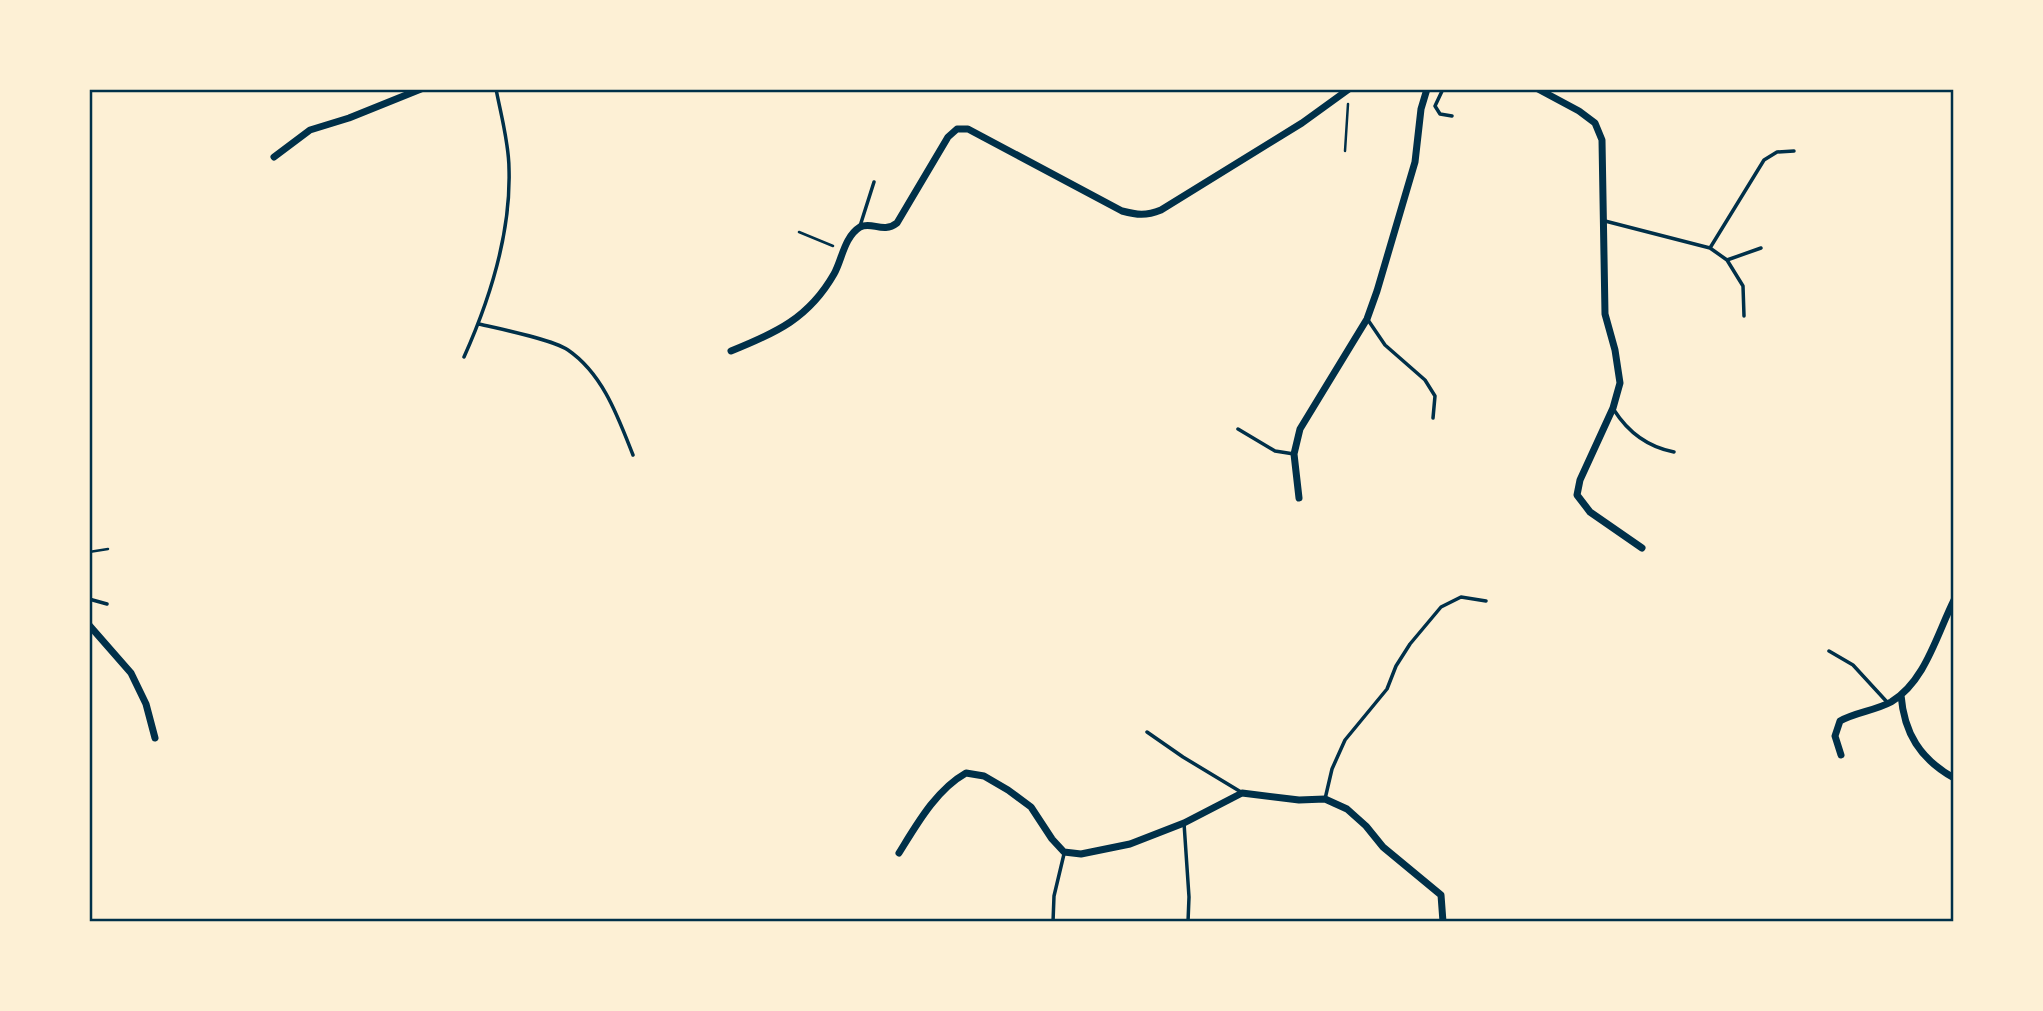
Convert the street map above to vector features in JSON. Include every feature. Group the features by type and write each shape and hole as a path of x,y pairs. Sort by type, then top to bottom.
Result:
{"street":[{"path":"274,157 310,130 349,118 421,89"},
{"path":"1298,498 1294,454 1300,429 1367,319 1415,162 1421,108 1427,89"},
{"path":"1538,89 1579,111 1595,123 1602,140 1605,314 1615,350 1620,383 1613,408 1580,480 1577,495 1590,512 1642,548"},
{"path":"731,351 796,319 811,307 836,271 843,249 859,228 868,225 891,227 897,223 948,137 957,129 968,129 1122,211 1149,215 1254,152 1349,90"},
{"path":"1841,755 1835,736 1840,721 1854,713 1877,709 1902,695 1917,676 1954,600"},
{"path":"89,625 131,673 146,704 155,738"},
{"path":"1902,695 1903,717 1914,742 1930,762 1954,778"},
{"path":"899,853 932,804 952,781 966,773 984,776 1031,807 1064,852 1081,854 1130,844 1184,823 1242,793 1299,800 1325,799 1347,809 1402,865 1441,895 1443,922"}],"lane":[{"path":"464,357 479,324 508,216 510,167 496,89"},
{"path":"1443,89 1435,106 1440,114 1451,116"},
{"path":"1710,248 1764,160 1777,152 1794,151"},
{"path":"859,228 874,182"},
{"path":"1603,221 1710,248 1727,260 1742,286 1744,316"},
{"path":"1727,260 1761,248"},
{"path":"1367,319 1385,345 1425,380 1435,396 1433,418"},
{"path":"479,324 566,348 589,368 614,407 633,455"},
{"path":"1613,408 1623,424 1639,438 1674,452"},
{"path":"1238,429 1275,451 1294,454"},
{"path":"1325,799 1332,769 1345,740 1387,689 1396,666 1410,644 1441,607 1461,597 1486,601"},
{"path":"89,599 107,604"},
{"path":"1829,651 1853,665 1888,703"},
{"path":"1147,733 1242,793"},
{"path":"1184,823 1188,922"},
{"path":"1053,922 1054,896 1064,852"}],"path":[{"path":"1345,151 1349,90"},
{"path":"799,232 843,249"},
{"path":"89,552 108,549"}]}
